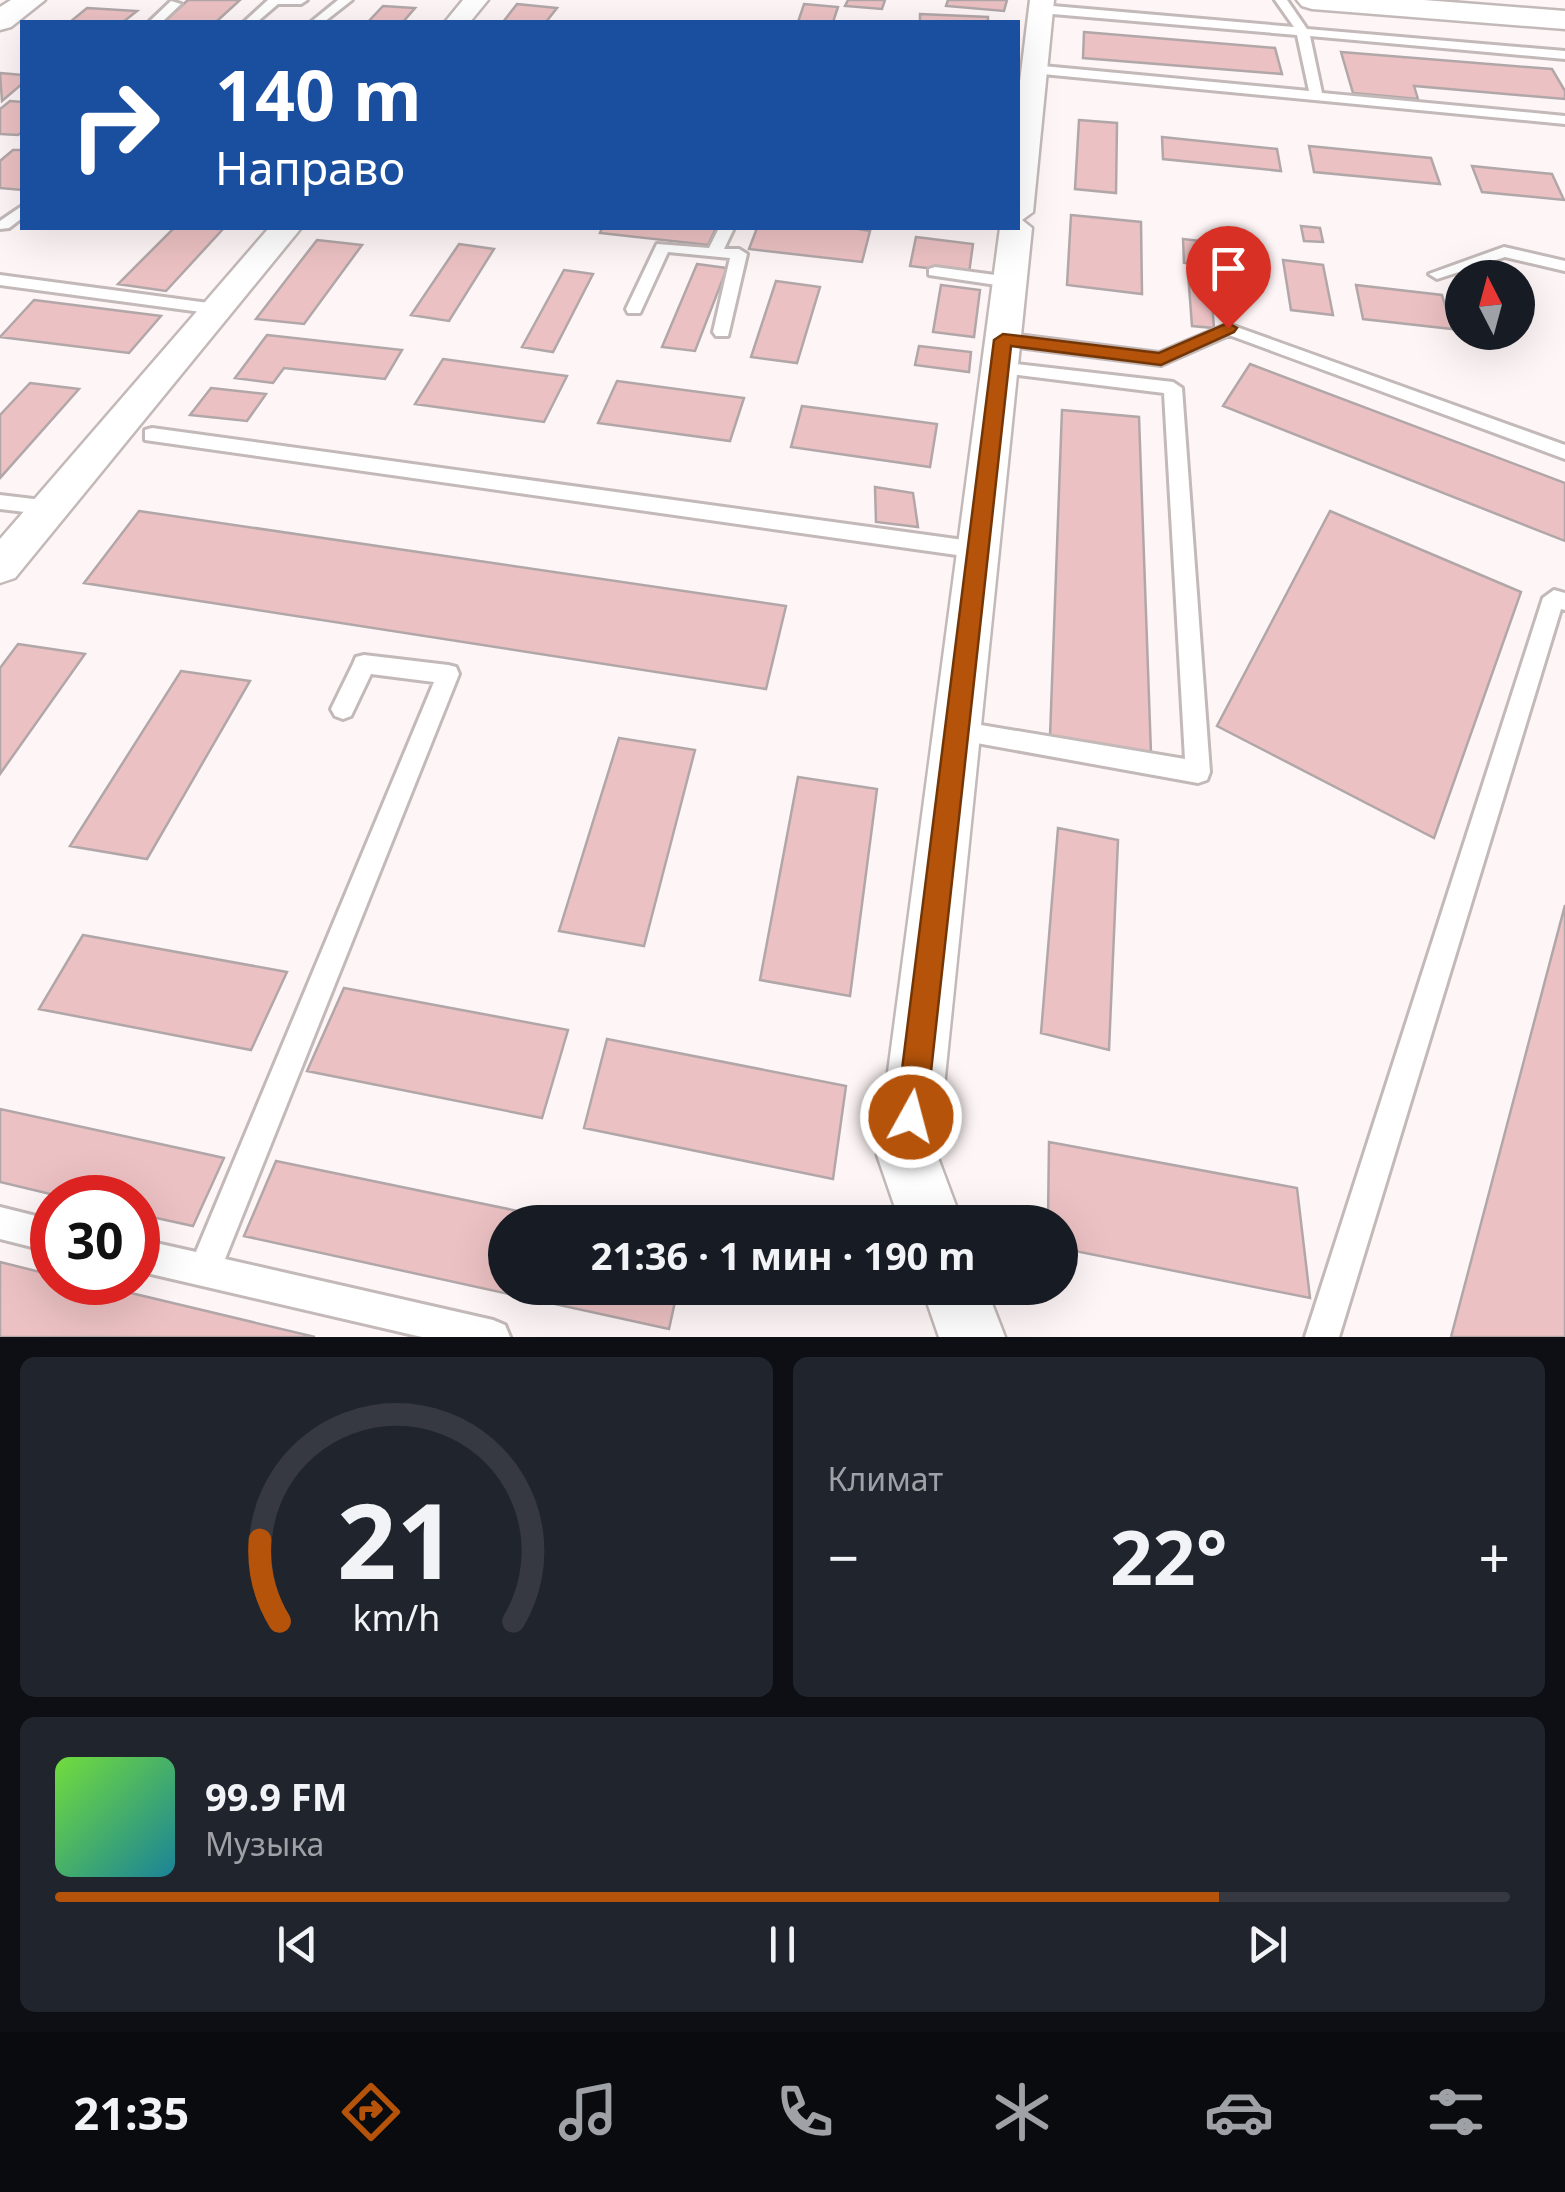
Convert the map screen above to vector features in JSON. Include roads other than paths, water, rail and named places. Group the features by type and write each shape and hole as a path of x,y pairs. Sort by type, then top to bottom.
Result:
{"street":[{"path":"0,21 30,0"},
{"path":"459,20 476,0"},
{"path":"1312,0 1565,20"},
{"path":"1020,181 1028,77 1042,4"},
{"path":"0,567 283,230"},
{"path":"925,1205 907,1155 1016,230"},
{"path":"960,1305 972,1337"}],"lane":[{"path":"252,20 274,1 301,0"},
{"path":"320,20 346,0"},
{"path":"1281,0 1302,30 1316,95"},
{"path":"157,20 175,4"},
{"path":"1042,4 1565,55"},
{"path":"1028,77 1316,95 1565,120"},
{"path":"4,225 20,213"},
{"path":"714,252 725,230"},
{"path":"634,309 664,247 740,254 722,332"},
{"path":"1438,274 1504,252 1565,266"},
{"path":"935,272 1010,282"},
{"path":"0,280 216,309"},
{"path":"1001,354 1161,359 1228,328 1565,452"},
{"path":"957,732 1198,772 1173,388 1001,354"},
{"path":"152,435 978,550"},
{"path":"0,502 50,508"},
{"path":"1322,1337 1554,598 1565,602"},
{"path":"204,1270 448,674 364,664 343,709"},
{"path":"0,1224 30,1231"},
{"path":"160,1260 493,1337"}]}
